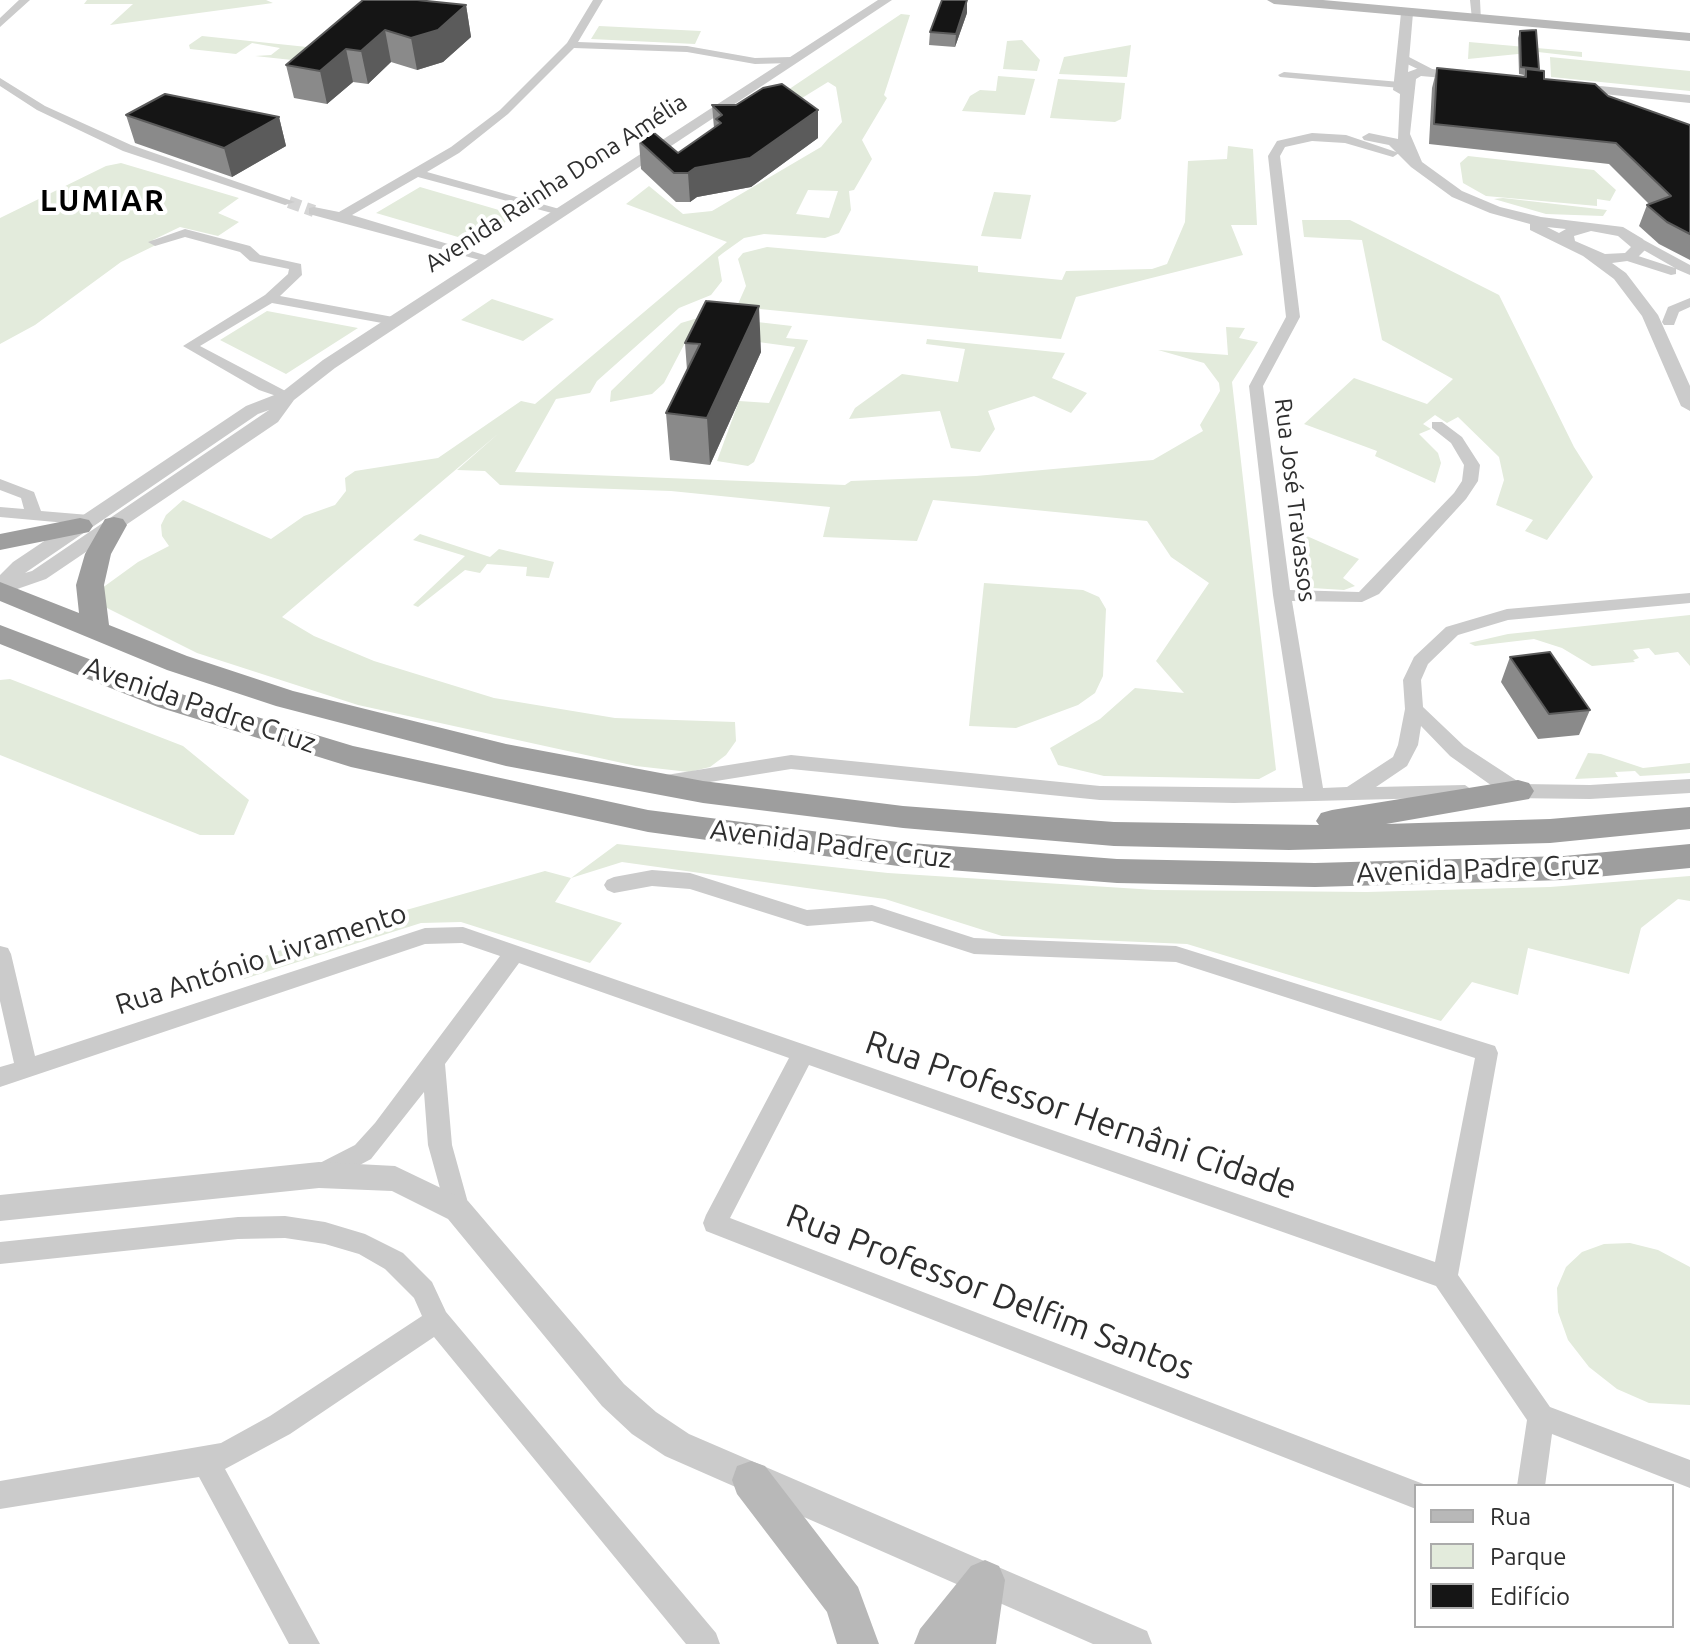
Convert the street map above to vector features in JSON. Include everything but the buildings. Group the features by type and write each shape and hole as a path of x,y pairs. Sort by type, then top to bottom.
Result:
{"highway":[{"path":"0,542 95,523 98,554 90,585 95,630"},
{"name":"Avenida Padre Cruz","path":"0,589 177,663 377,725 652,784 903,817 1114,834 1289,838 1550,831 1690,818"},
{"name":"Avenida Padre Cruz","path":"0,634 168,700 351,756 648,821 898,854 1117,871 1315,875 1564,868 1690,856"},
{"path":"0,660 46,651"},
{"path":"1289,838 1344,816 1425,808 1518,791"}],"main road":[{"path":"1274,0 1690,37"},
{"path":"751,1480 844,1601 858,1644"},
{"path":"935,1644 985,1580"},
{"path":"975,1644 985,1580"}],"street":[{"path":"0,24 25,0"},
{"path":"341,216 455,150 504,112 571,45 598,0"},
{"name":"Avenida Rainha Dona Amélia","path":"854,19 867,0"},
{"name":"Avenida Rainha Dona Amélia","path":"0,589 20,566 272,418 288,396 393,321 886,0"},
{"path":"1475,0 1477,19"},
{"path":"1407,13 1405,59 1389,141 1415,175 1438,190 1537,227 1591,256 1620,276 1650,315 1690,406"},
{"path":"571,45 687,49 755,61 791,60"},
{"path":"1405,59 1432,72"},
{"path":"755,61 767,76"},
{"path":"1411,157 1403,134 1409,77 1419,72 1432,72 1487,78"},
{"path":"1284,75 1400,85"},
{"path":"0,81 41,108 127,148 289,202"},
{"path":"1558,86 1690,99"},
{"path":"1369,137 1389,141 1439,183 1480,204 1527,219 1613,229 1690,271"},
{"name":"Rua José Travassos","path":"1346,139 1369,137"},
{"name":"Rua José Travassos","path":"1314,794 1282,595 1256,386 1293,317 1274,156 1276,149 1289,140 1389,141"},
{"path":"417,173 558,213"},
{"path":"314,211 341,216 486,260"},
{"path":"1568,244 1566,234 1590,226"},
{"path":"155,242 174,234 188,233 245,249 255,258 296,267 295,275 270,298 190,346 264,387 288,396"},
{"path":"1627,258 1639,248 1631,237"},
{"path":"1591,256 1627,258 1690,280"},
{"path":"1627,258 1628,267 1669,322 1690,371"},
{"path":"270,298 393,321"},
{"path":"1669,322 1673,310 1690,302"},
{"path":"1282,595 1362,597 1373,590 1460,496 1470,481 1472,465 1457,440 1437,425"},
{"path":"0,484 28,495 33,513"},
{"path":"0,512 33,513 95,523"},
{"name":"Avenida Rainha Dona Amélia","path":"0,589 39,575 95,523"},
{"path":"1351,794 1400,761 1408,745 1414,709 1412,680 1420,661 1452,631 1507,615 1690,598"},
{"path":"1414,709 1457,751 1518,791"},
{"name":"Avenida Padre Cruz","path":"652,784 791,762 1100,793 1590,792 1690,786"},
{"path":"614,885 652,878 690,881 807,918 872,913 974,946 1176,954 1487,1053 1445,1277 1541,1417 1690,1474"},
{"name":"Rua António Livramento","path":"0,1077 425,936 463,935 515,953"},
{"path":"319,1175 363,1152 434,1065 515,953"},
{"name":"Rua Professor Hernâni Cidade","path":"515,953 802,1056 1445,1277"},
{"path":"0,954 27,1068"},
{"name":"Rua Professor Delfim Santos","path":"802,1056 715,1223 1414,1494"},
{"path":"434,1065 440,1145 458,1210"},
{"path":"0,1208 319,1175 395,1179 458,1210 613,1395 644,1423 677,1445 751,1480 1134,1644"},
{"path":"0,1253 238,1228 285,1227 325,1233 365,1245 394,1261 423,1290 437,1321 705,1644"},
{"path":"0,1495 206,1462 261,1437 437,1321"},
{"path":"1531,1484 1541,1417"},
{"path":"206,1462 305,1644"}],"green space":[{"path":"87,0 266,0 273,3 110,25 133,4 84,4"},
{"path":"901,14 910,15 884,95 887,98 862,140 872,159 854,190 849,191 851,210 839,233 825,238 764,234 744,238 723,253 718,257 722,281 711,295 679,308 597,381 590,393 556,399 515,472 845,485 851,481 976,476 1153,460 1203,431 1200,425 1220,391 1219,383 1204,363 1158,350 1228,355 1226,327 1245,328 1239,338 1258,342 1232,382 1276,770 1259,779 1104,776 1058,765 1050,748 1100,719 1135,688 1184,693 1156,661 1209,583 1171,557 1147,521 933,500 917,541 823,537 830,507 671,491 500,485 485,471 457,470 499,433 282,617 314,636 374,661 494,698 615,718 735,722 736,741 726,755 710,767 689,772 636,766 358,705 197,653 103,606 98,591 138,562 169,546 162,536 161,525 166,515 183,500 271,539 304,516 335,505 346,491 345,478 355,471 438,458 521,401 535,404 727,242 626,204 649,186 683,214 712,211 821,147 842,122 836,87 828,82 789,106 764,106","holes":["808,190 838,191 829,218 796,214"]},
{"path":"599,26 701,31 695,44 591,39"},
{"path":"202,36 307,47 292,60 255,56 271,55 280,48 252,43 236,54 190,49 189,45"},
{"path":"1022,40 1040,60 1037,71 1003,69 1007,41"},
{"path":"1469,42 1582,52 1582,57 1538,52 1468,59"},
{"path":"1131,45 1127,77 1059,74 1064,57"},
{"path":"1550,57 1690,71 1690,91 1551,77"},
{"path":"998,76 1035,79 1025,115 962,111 970,96 980,90 996,91"},
{"path":"1058,79 1125,83 1121,119 1115,122 1050,118"},
{"path":"1228,146 1253,149 1257,225 1231,225 1243,255 1076,297 1061,339 750,308 738,304 746,286 738,259 743,253 767,247 978,266 978,272 1062,280 1066,271 1152,269 1167,264 1185,222 1188,161 1227,159"},
{"path":"1468,156 1594,170 1616,190 1610,201 1597,199 1597,206 1486,196 1463,183 1460,163"},
{"path":"121,163 239,198 218,213 239,222 218,236 180,227 153,240 158,244 121,262 35,325 0,344 0,218 106,166"},
{"path":"420,187 516,215 475,242 376,213"},
{"path":"994,192 1031,195 1021,239 981,236"},
{"path":"1494,199 1607,210 1603,216 1546,214"},
{"path":"1302,220 1350,220 1499,295 1574,447 1593,477 1547,540 1525,531 1533,520 1496,505 1504,480 1499,457 1458,417 1447,423 1435,415 1423,424 1431,429 1419,434 1438,453 1441,463 1435,483 1375,456 1377,451 1304,424 1354,378 1427,404 1453,379 1382,340 1362,240 1304,237"},
{"path":"492,299 554,319 523,341 461,320"},
{"path":"267,311 358,328 286,374 220,340"},
{"path":"698,318 664,383 652,394 610,402 611,391 681,323"},
{"path":"740,320 792,326 786,338 808,340 754,462 748,466 717,461 739,401 769,403 795,347 729,338"},
{"path":"927,339 1065,353 1052,378 1087,393 1071,413 1034,396 988,411 995,429 980,452 951,448 940,411 849,419 855,408 902,374 958,382 965,349 926,344"},
{"path":"1300,533 1359,559 1343,578 1355,586 1344,590 1296,587 1291,542"},
{"path":"420,534 490,557 499,549 554,562 549,578 526,576 527,567 487,564 480,573 465,570 418,607 413,605 465,556 413,540"},
{"path":"984,583 1083,590 1099,597 1106,609 1103,676 1095,693 1078,705 1016,728 969,726"},
{"path":"1690,615 1690,666 1678,652 1655,655 1649,648 1633,650 1639,658 1633,660 1635,662 1592,666 1562,648 1534,639 1475,646 1469,643 1508,634"},
{"path":"10,679 183,746 249,800 234,835 200,835 0,755 0,680"},
{"path":"1588,753 1601,754 1643,768 1690,763 1690,773 1640,776 1635,771 1615,772 1618,777 1575,779"},
{"path":"617,844 888,873 1155,890 1367,892 1550,887 1690,876 1690,901 1678,899 1641,928 1629,974 1528,948 1518,995 1472,982 1441,1021 1187,944 1002,936 885,899 622,862 571,878"},
{"path":"545,871 571,878 555,902 622,923 590,963 461,922 421,923 244,979 240,965 342,928"},
{"path":"1630,1243 1658,1250 1690,1267 1690,1405 1649,1403 1617,1389 1589,1367 1568,1340 1558,1312 1557,1288 1566,1267 1582,1252 1604,1244"}],"tunnel":[{"path":"289,202 314,211"}],"district":[{"name":"LUMIAR","path":"103,201"}]}
